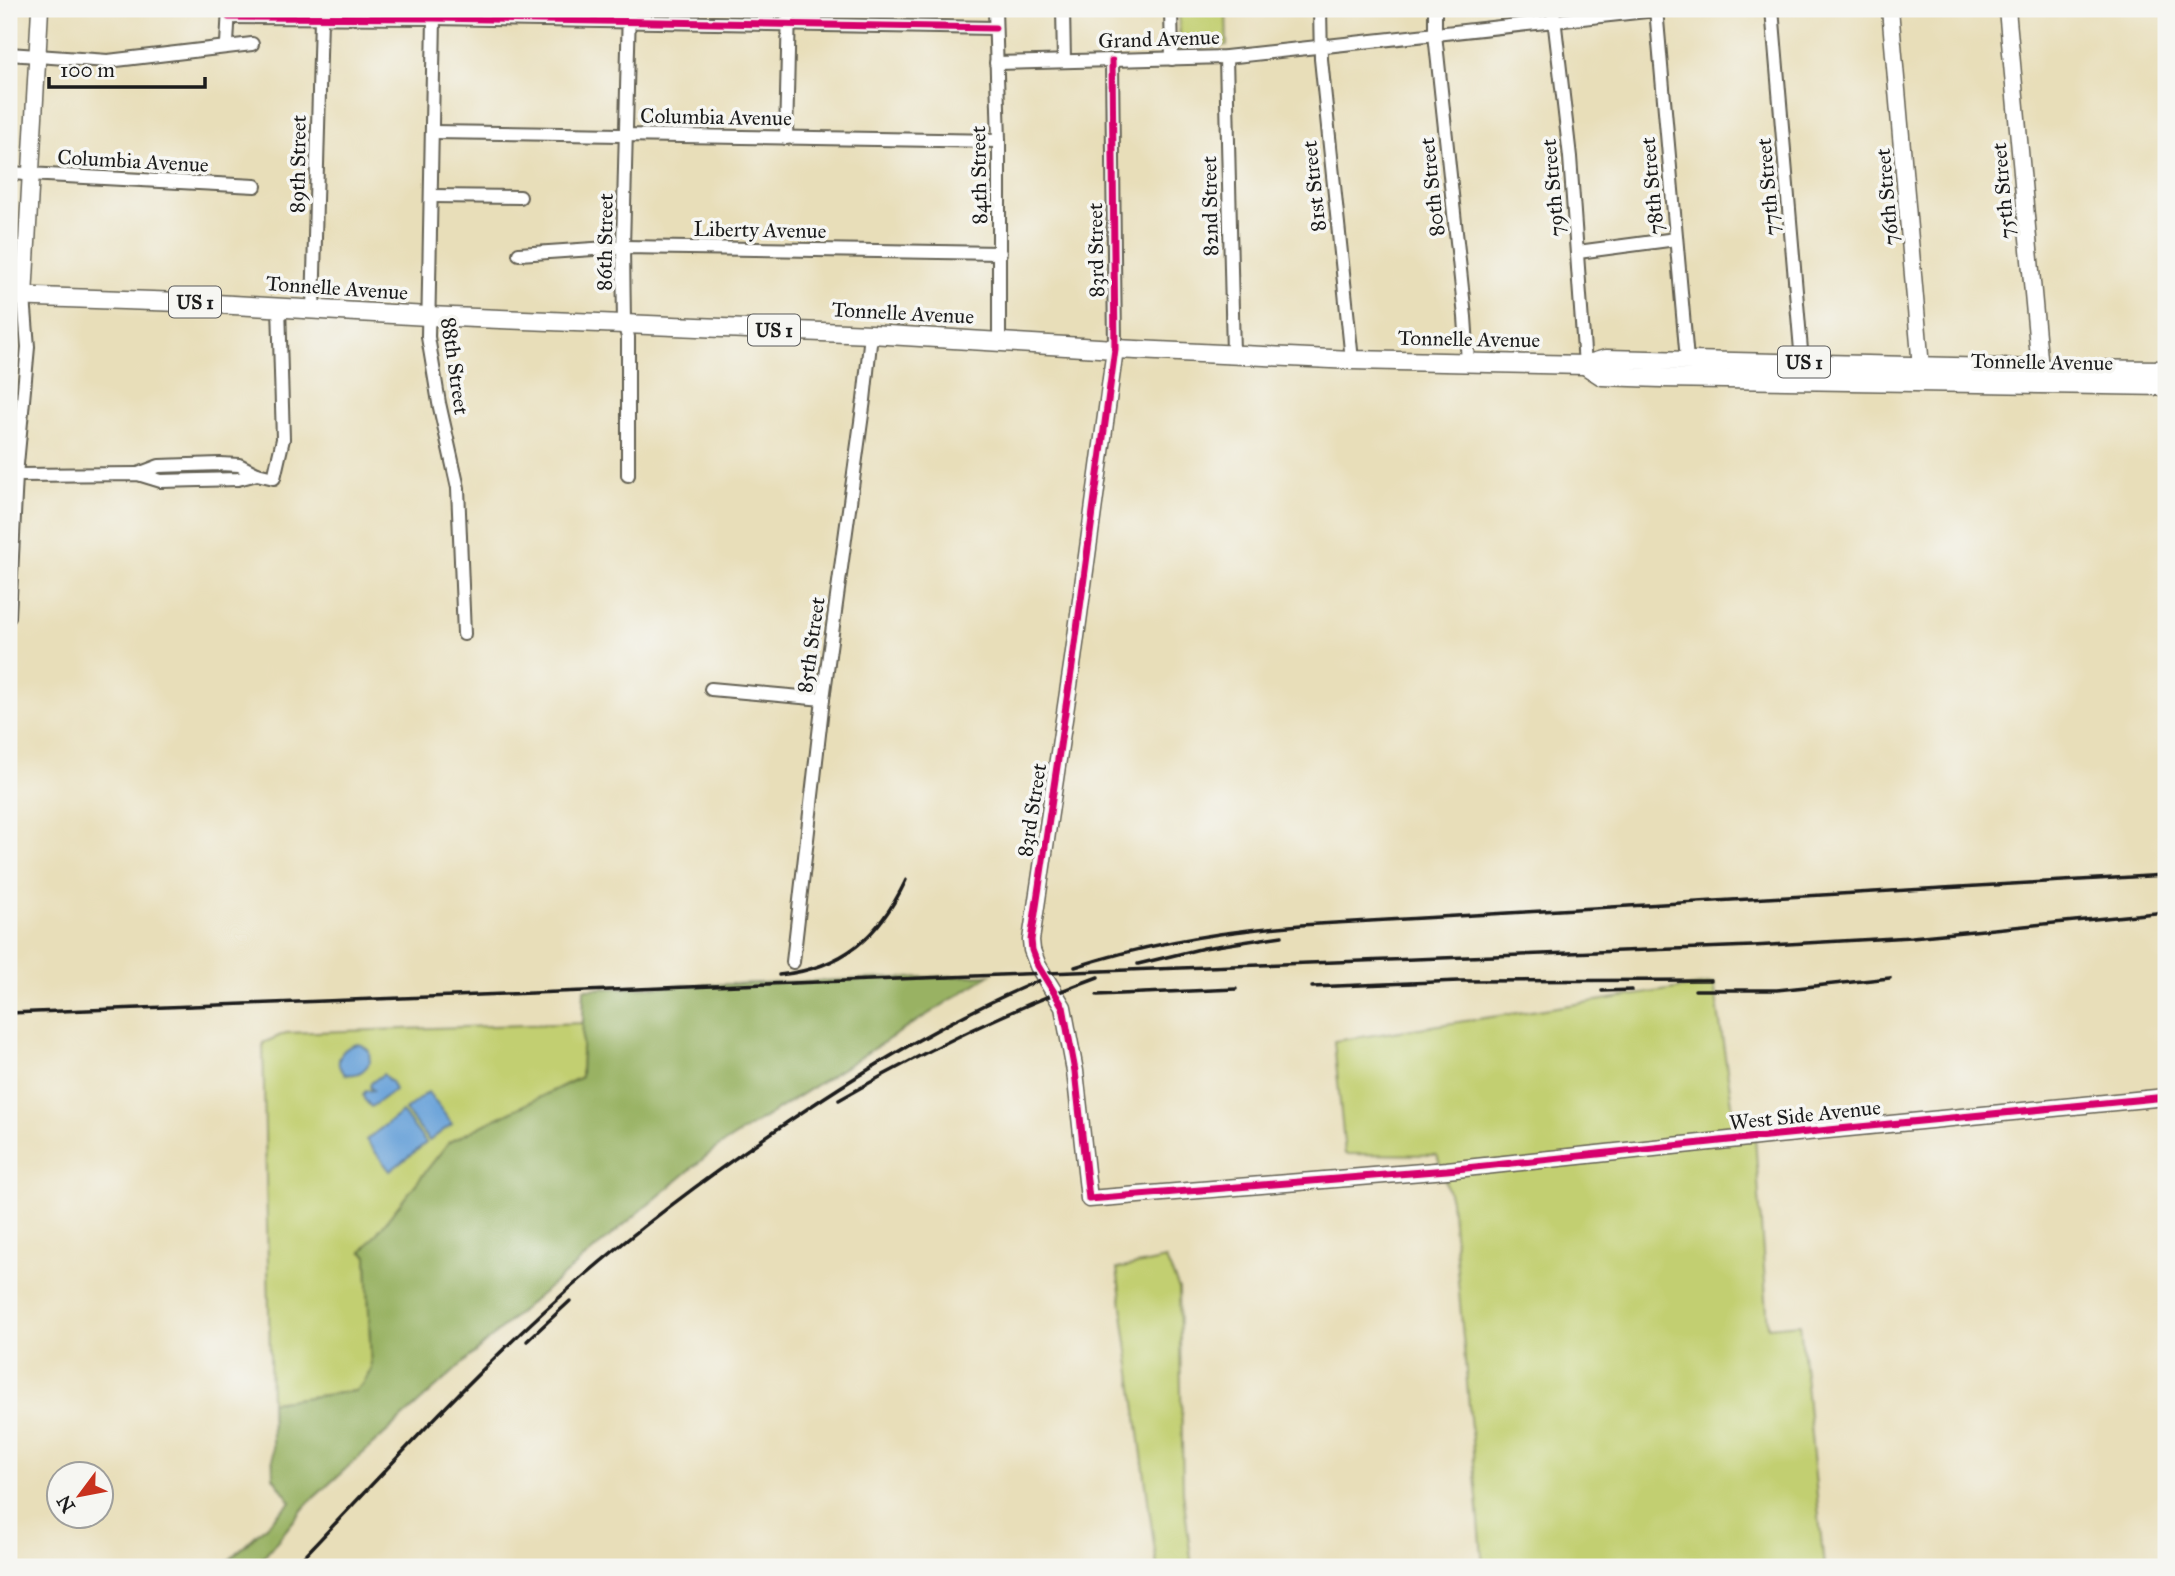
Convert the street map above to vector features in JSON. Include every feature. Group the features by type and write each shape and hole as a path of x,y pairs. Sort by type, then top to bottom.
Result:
{"main road":[{"name":"Tonnelle Avenue","path":"16,297 279,306 428,316 871,334 1352,360 1585,365 1605,359 1802,362 1922,374 2166,386"},
{"name":"Tonnelle Avenue","path":"1585,365 1602,376 1922,374 2040,369 2166,370"}],"street":[{"path":"9,617 16,475 27,346 16,297 30,175 40,9"},
{"path":"786,138 789,9"},
{"name":"84th Street","path":"995,9 999,141 999,341"},
{"path":"1063,9 1065,61"},
{"path":"1171,9 1172,59"},
{"name":"81st Street","path":"1320,9 1321,47 1352,360"},
{"name":"80th Street","path":"1435,9 1435,34 1468,362"},
{"name":"Grand Avenue","path":"996,63 1226,57 1435,34 1553,15 1656,9"},
{"name":"78th Street","path":"1656,9 1687,360"},
{"name":"77th Street","path":"1772,9 1802,362"},
{"name":"76th Street","path":"1890,9 1922,374"},
{"name":"75th Street","path":"2007,9 2040,369"},
{"path":"225,46 229,13 321,19 434,18 463,14 629,15 788,25 995,28"},
{"name":"86th Street","path":"628,475 628,337 624,324 623,247 629,15"},
{"name":"79th Street","path":"1553,15 1570,157 1585,365"},
{"name":"88th Street","path":"434,18 429,347 458,488 464,634"},
{"name":"89th Street","path":"313,310 321,19"},
{"path":"9,54 108,61 252,44"},
{"name":"82nd Street","path":"1226,57 1233,354"},
{"name":"83rd Street","path":"1112,61 1115,349 1031,940 1038,966 1063,1007 1075,1071 1089,1199 1447,1170"},
{"name":"Columbia Avenue","path":"433,132 999,141"},
{"name":"Columbia Avenue","path":"9,173 255,186"},
{"path":"432,196 520,197"},
{"path":"1577,252 1676,239"},
{"name":"Liberty Avenue","path":"519,254 623,247 1000,253"},
{"path":"16,475 138,474 159,466 220,464 239,466 274,478 283,439 279,306"},
{"name":"85th Street","path":"793,962 823,699 871,334"},
{"path":"711,689 823,699"},
{"name":"West Side Avenue","path":"1447,1170 2166,1097"}],"green space":[{"path":"1179,9 1226,9 1227,45 1187,51 1180,49"},
{"path":"990,975 715,1149 523,1309 308,1503 256,1567 222,1567 291,1502 273,1477 271,1402 355,1391 364,1383 371,1369 367,1256 362,1252 449,1142 581,1077 584,989"},
{"path":"1714,983 1737,1137 1755,1136 1768,1327 1800,1324 1824,1567 1483,1567 1451,1200 1437,1155 1345,1154 1334,1041"},
{"path":"583,1023 581,1077 449,1142 362,1252 367,1256 371,1369 364,1383 355,1391 271,1402 263,1043 286,1033"},
{"path":"1166,1259 1179,1289 1183,1492 1192,1567 1157,1567 1117,1269"}],"water":[{"path":"358,1044 369,1051 370,1062 360,1072 345,1074 339,1066 339,1058 346,1049"},
{"path":"383,1074 395,1090 371,1107 363,1094 373,1090 371,1083"},
{"path":"428,1092 452,1124 429,1141 405,1110"},
{"path":"402,1112 426,1143 390,1171 366,1140"}],"railway":[{"path":"1075,967 1186,939 1301,925 2166,875"},
{"path":"779,975 822,965 856,946 884,918 906,880"},
{"path":"9,1013 1753,946 1912,937 2166,912"},
{"path":"1138,964 1204,948 1282,936"},
{"path":"839,1100 966,1033 1031,1003 1098,977"},
{"path":"294,1567 509,1344 601,1261 663,1212 759,1141 883,1060 979,1008 1045,978"},
{"path":"1695,990 1777,990 1890,978"},
{"path":"1312,987 1459,981 1711,980"},
{"path":"1097,995 1236,989"},
{"path":"1602,991 1632,990"},
{"path":"527,1341 570,1301"}],"cycle path":[{"path":"229,17 995,28"},
{"path":"1112,61 1115,349 1031,940 1038,966 1063,1007 1075,1071 1089,1199 1447,1170 2166,1097"}]}
